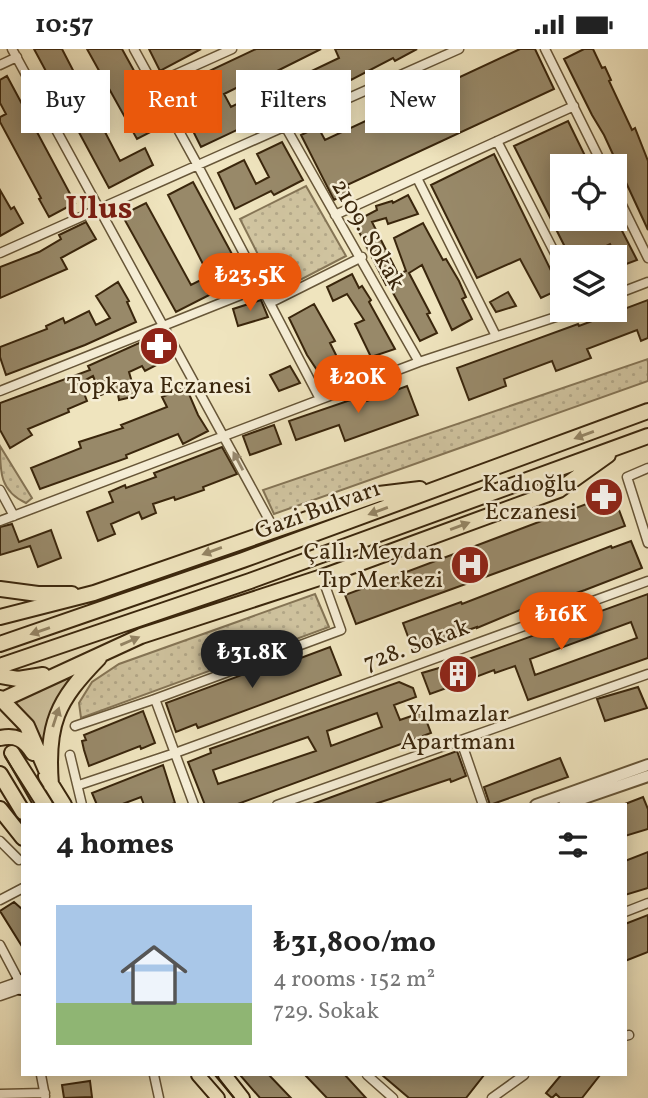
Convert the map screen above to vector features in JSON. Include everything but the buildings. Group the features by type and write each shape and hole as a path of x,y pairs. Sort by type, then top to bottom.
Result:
{"highway":[{"name":"Gazi Bulvarı","path":"0,644 243,561 648,411"},
{"name":"Gazi Bulvarı","path":"0,666 250,581 648,436"},
{"path":"51,785 27,726 1,700 141,636 323,577 559,490 591,469 617,447"},
{"path":"0,617 94,593 379,493 442,487"},
{"path":"0,589 38,594 94,593"},
{"path":"0,624 20,612"},
{"path":"51,785 50,751 58,710 66,694 105,652"},
{"path":"0,676 18,679 68,669"},
{"path":"0,738 23,740 63,803"},
{"path":"12,753 44,803"},
{"path":"0,774 21,809"},
{"path":"3,814 21,836"}],"main road":[{"path":"199,1076 218,1098"},
{"path":"227,1076 243,1098"}],"street":[{"path":"134,49 144,70"},
{"path":"185,70 232,49"},
{"path":"351,95 438,53 459,49"},
{"path":"545,49 597,154"},
{"path":"0,65 14,53 274,529"},
{"path":"335,215 574,106"},
{"path":"179,133 320,399"},
{"path":"0,253 269,133"},
{"name":"2109. Sokak","path":"289,133 362,257 419,362"},
{"path":"497,141 551,245"},
{"path":"417,178 496,336"},
{"path":"627,215 648,258"},
{"path":"270,303 362,257"},
{"path":"627,290 648,282"},
{"path":"0,391 261,287"},
{"path":"0,521 419,362 550,319"},
{"path":"648,468 627,477 648,543"},
{"path":"0,490 15,516"},
{"path":"75,726 341,630 323,577"},
{"name":"728. Sokak","path":"79,785 175,753 648,581"},
{"path":"283,803 648,674"},
{"path":"155,699 193,803"},
{"path":"461,741 482,803"},
{"path":"70,755 82,803"},
{"path":"542,803 648,765"},
{"path":"570,803 648,776"},
{"path":"0,841 19,860"},
{"path":"0,900 21,889"},
{"path":"627,911 648,903"},
{"path":"0,945 21,984"},
{"path":"0,988 21,986"},
{"path":"0,996 21,986"},
{"path":"0,1094 45,1095 41,1076"},
{"path":"154,1076 159,1098"},
{"path":"368,1076 393,1098"},
{"path":"492,1098 523,1076"}],"shaded area":[{"path":"306,186 346,256 277,292 240,219"},
{"path":"648,359 648,381 274,514 263,490"},
{"path":"0,446 32,498 26,503 6,487 1,472"},
{"path":"315,594 329,627 81,718 79,703 92,682 119,664"},
{"path":"75,673 56,703 45,748 35,725 15,703 17,698"}],"tram line":[{"path":"5,756 32,803"},
{"path":"216,1076 234,1098"}],"place":[{"name":"Topkaya Eczanesi","path":"159,346"},
{"name":"Kadıoğlu Eczanesi","path":"604,497"},
{"name":"Çallı Meydan Tıp Merkezi","path":"470,565"},
{"name":"Yılmazlar Apartmanı","path":"458,674"}],"district":[{"name":"Ulus","path":"99,207"}]}
